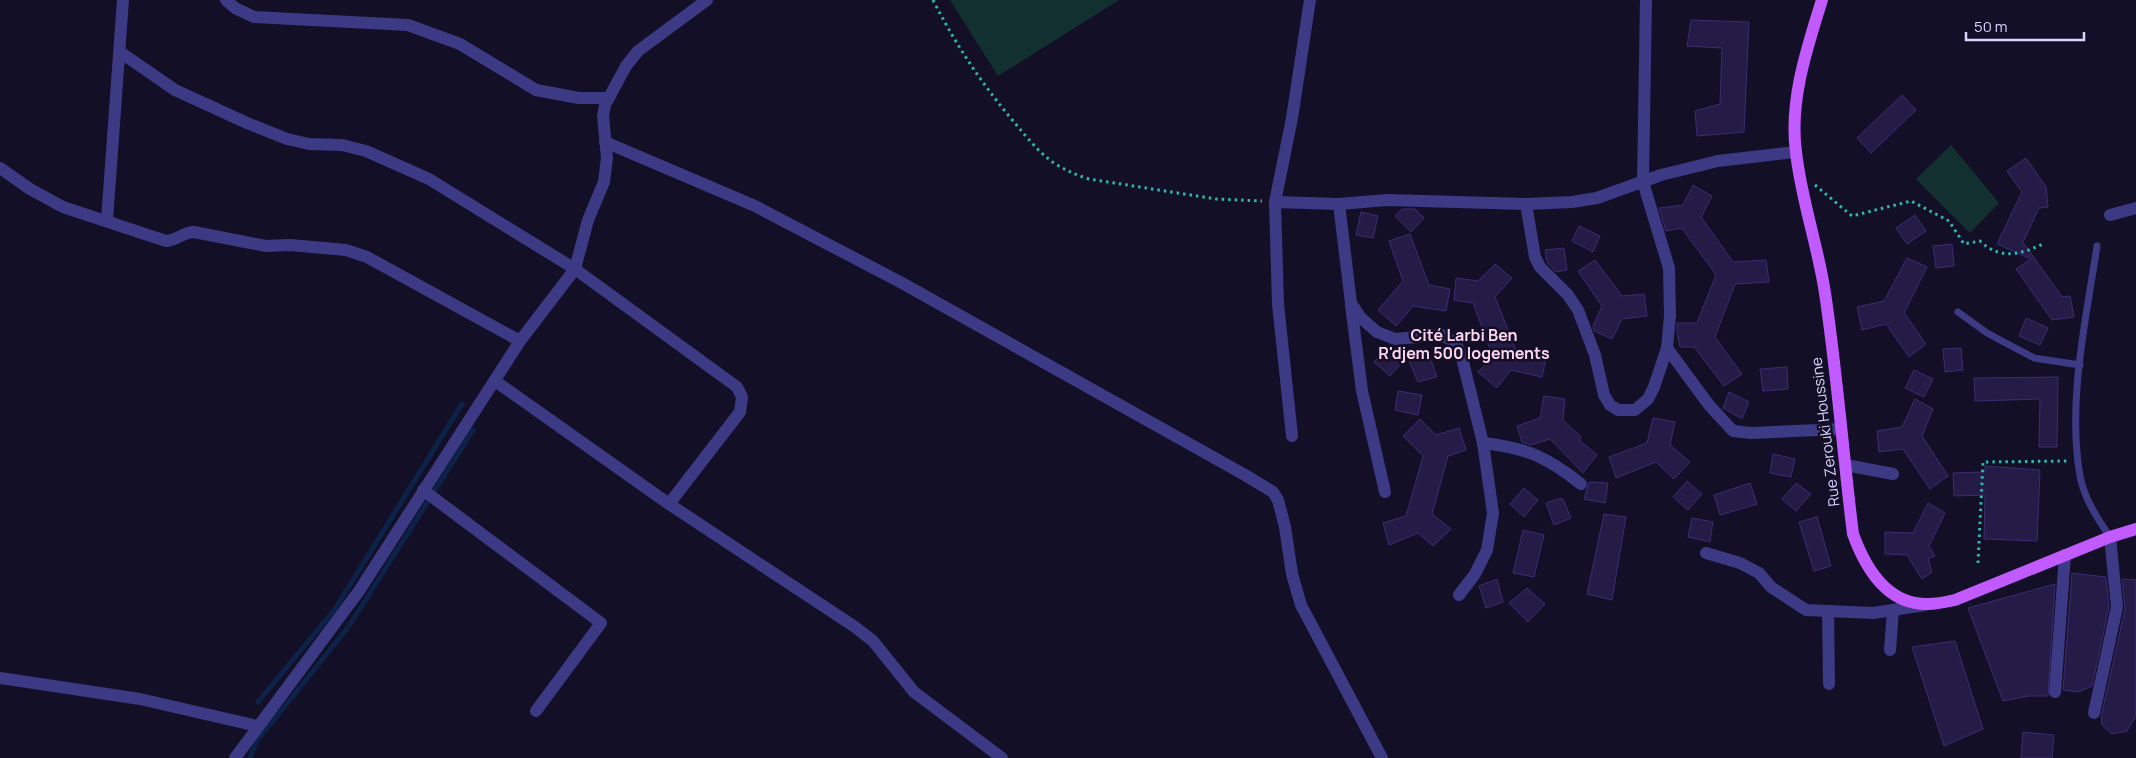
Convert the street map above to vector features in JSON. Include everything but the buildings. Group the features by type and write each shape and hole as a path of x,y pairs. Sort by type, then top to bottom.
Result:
{"main road":[{"name":"Rue Zerouki Houssine","path":"1822,0 1800,81 1795,125 1795,152 1824,292 1853,534 1862,557 1875,578 1891,592 1910,602 1927,604 1955,600 2110,537 2136,529"}],"street":[{"path":"108,220 123,0"},
{"path":"226,0 235,8 254,17 294,20 342,20 408,25 460,44 536,90 579,98 609,98"},
{"path":"235,758 359,591 520,341 575,269 588,220 604,182 607,158 603,116 609,98 626,66 638,51 707,0"},
{"path":"1292,436 1278,304 1275,202 1292,118 1310,0"},
{"path":"1526,204 1535,257 1540,267 1568,295 1578,310 1595,355 1604,395 1610,405 1618,410 1626,412 1642,406 1651,393 1667,348 1670,316 1668,268 1643,182 1646,0"},
{"path":"120,52 176,90 255,126 287,139 309,144 342,145 366,151 429,179 575,269 737,387 742,397 740,412 670,504"},
{"path":"605,142 754,206 902,283 1254,479 1273,492 1278,500 1285,527 1292,574 1301,605 1382,758"},
{"path":"1275,202 1339,204 1387,200 1526,204 1572,202 1597,198 1718,160 1795,152"},
{"path":"0,168 30,189 63,207 108,220 166,241 175,240 189,232 266,246 290,245 346,250 367,257 520,341"},
{"path":"1339,204 1362,390 1385,492"},
{"path":"2110,215 2136,208"},
{"path":"1351,304 1361,318 1377,332 1395,339 1442,335 1456,344 1462,358 1483,443 1492,493 1493,513 1487,550 1475,574 1459,595"},
{"path":"1667,348 1708,405 1733,431 1751,433 1840,429"},
{"path":"495,380 670,504 855,627 873,641 914,692 1002,758"},
{"path":"1483,443 1531,453 1556,464 1581,484"},
{"path":"1846,466 1893,474"},
{"path":"423,490 601,623 536,711"},
{"path":"2094,713 2117,608 2110,537"},
{"path":"1706,553 1740,562 1759,573 1771,587 1806,610 1873,613 1927,604"},
{"path":"2055,692 2065,555"},
{"path":"1890,650 1893,610"},
{"path":"1828,611 1829,684"},
{"path":"0,678 140,699 257,726"}],"lane":[{"path":"2097,246 2078,384 2079,461 2080,477 2088,503 2110,537"},
{"path":"1958,312 1987,333 2034,358 2080,365"}],"path":[{"path":"933,0 958,49 994,98 1032,144 1064,169 1089,179 1216,199 1275,202"},
{"path":"1800,172 1852,216 1911,201 1949,221 1964,244 1980,241 1986,247 2008,256 2022,253 2045,243"},
{"path":"1978,563 1983,462 2079,461"}],"green space":[{"path":"950,0 1119,0 998,76"},
{"path":"1951,145 1999,203 1970,233 1916,179"}],"waterway":[{"path":"258,702 335,609 462,404"},
{"path":"250,758 256,742 349,626 473,430"}],"district":[{"name":"Cité Larbi Ben R'djem 500 logements","path":"1464,344"}]}
